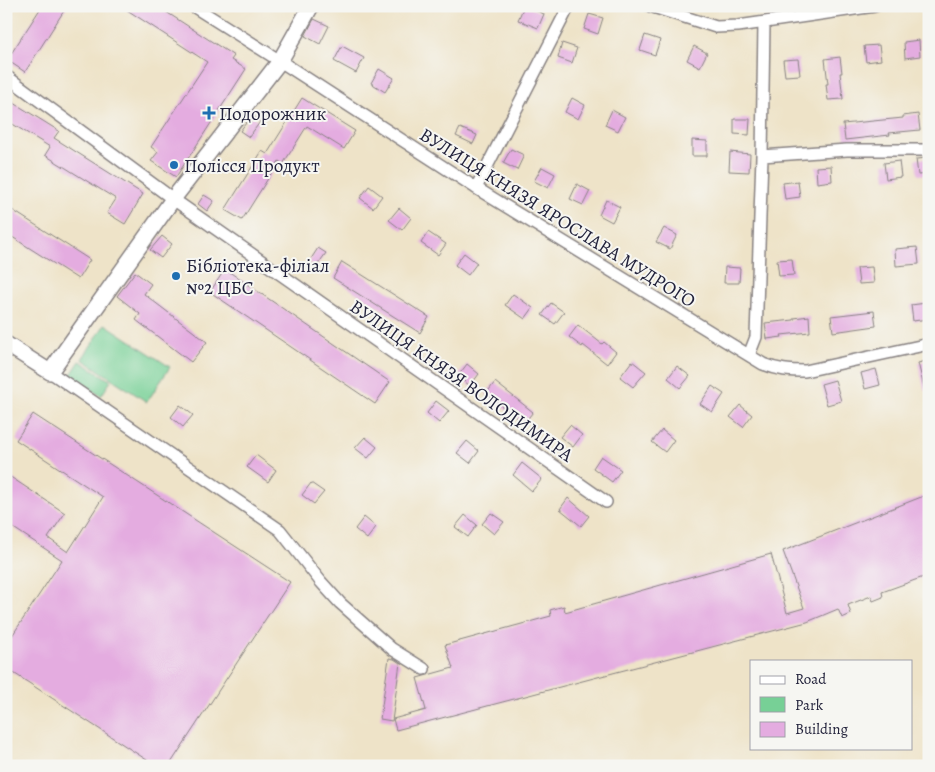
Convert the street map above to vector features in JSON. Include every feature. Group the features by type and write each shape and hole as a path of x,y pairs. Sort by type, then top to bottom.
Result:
{"street":[{"name":"ВУЛИЦЯ КНЯЗЯ ЯРОСЛАВА МУДРОГО","path":"193,6 476,188 763,364 774,369 805,371 929,344"},
{"path":"50,372 173,199 280,61 311,6"},
{"path":"476,188 569,6"},
{"path":"650,6 716,27 764,23 875,6"},
{"path":"749,355 756,337 764,23"},
{"name":"ВУЛИЦЯ КНЯЗЯ ВОЛОДИМИРА","path":"6,76 173,199 606,502"},
{"path":"762,156 847,150 929,150"},
{"path":"6,344 50,372 280,530 340,603 392,649 424,669"}],"green space":[{"path":"105,324 170,367 147,402 82,359"},
{"path":"80,361 111,381 101,396 70,376"}],"building":[{"path":"42,6 67,6 25,72 7,60"},
{"path":"121,6 157,6 234,56 231,60 246,69 176,177 151,161 158,152 151,147 207,62"},
{"path":"524,6 544,14 538,28 518,20"},
{"path":"589,14 603,18 598,34 584,29"},
{"path":"314,19 329,26 320,44 305,36"},
{"path":"645,35 660,40 655,55 640,50"},
{"path":"919,40 920,56 905,58 904,42"},
{"path":"562,43 577,48 572,63 558,58"},
{"path":"879,45 881,60 866,62 864,46"},
{"path":"342,46 364,58 356,73 334,61"},
{"path":"694,46 707,53 700,67 687,60"},
{"path":"840,57 843,99 828,100 825,59"},
{"path":"798,59 800,75 785,76 783,60"},
{"path":"379,69 394,78 385,92 371,83"},
{"path":"6,98 59,131 54,138 143,194 125,224 107,213 116,199 45,155 50,147 6,120"},
{"path":"302,98 355,131 344,149 307,126 283,164 279,161 242,220 225,210 262,151 267,154"},
{"path":"572,98 585,105 578,119 565,112"},
{"path":"612,110 625,117 618,131 605,125"},
{"path":"918,114 920,130 845,140 843,124 903,118 903,116"},
{"path":"252,115 260,122 249,137 240,131"},
{"path":"734,119 750,119 749,135 734,134"},
{"path":"460,128 477,135 473,144 456,136"},
{"path":"692,140 707,141 707,156 692,156"},
{"path":"511,149 524,155 517,170 503,163"},
{"path":"730,152 750,154 749,172 729,171"},
{"path":"929,158 929,174 918,175 916,159"},
{"path":"899,161 901,177 886,179 884,163"},
{"path":"831,166 832,181 817,183 816,167"},
{"path":"542,167 555,174 548,188 534,181"},
{"path":"798,181 800,197 785,199 783,183"},
{"path":"577,184 590,191 583,205 570,199"},
{"path":"369,186 382,196 373,208 360,198"},
{"path":"204,195 214,201 207,211 198,204"},
{"path":"606,200 620,207 612,222 599,215"},
{"path":"6,206 90,260 78,279 6,233"},
{"path":"399,208 411,218 402,230 389,220"},
{"path":"664,228 677,235 670,249 656,242"},
{"path":"428,232 446,244 438,255 421,243"},
{"path":"162,236 172,244 161,258 150,250"},
{"path":"917,247 919,264 896,266 895,249"},
{"path":"318,248 326,253 316,267 309,262"},
{"path":"464,253 477,263 468,275 455,265"},
{"path":"792,259 794,275 779,276 777,260"},
{"path":"342,262 429,317 420,333 333,278"},
{"path":"725,267 740,268 739,283 724,283"},
{"path":"872,267 874,283 859,284 857,268"},
{"path":"225,269 390,382 375,404 210,292"},
{"path":"135,272 151,284 144,294 207,342 191,362 136,320 140,314 117,296"},
{"path":"513,294 533,308 525,319 505,305"},
{"path":"551,303 564,312 555,324 542,315"},
{"path":"926,303 928,319 913,321 911,305"},
{"path":"874,311 876,326 833,332 831,316"},
{"path":"809,316 810,332 781,335 782,337 767,339 765,323 794,320 794,318"},
{"path":"578,325 602,344 604,342 616,352 607,364 583,345 582,347 569,337"},
{"path":"929,360 929,390 925,391 918,363"},
{"path":"632,361 646,372 633,387 620,377"},
{"path":"467,364 479,374 470,386 458,376"},
{"path":"677,366 690,376 680,388 668,378"},
{"path":"876,369 880,385 865,389 861,373"},
{"path":"835,380 841,401 827,405 821,384"},
{"path":"495,382 533,412 524,423 486,394"},
{"path":"712,386 724,394 712,412 700,404"},
{"path":"436,401 449,411 439,423 427,413"},
{"path":"180,405 193,415 183,427 171,417"},
{"path":"740,405 752,415 743,427 730,417"},
{"path":"33,414 290,582 169,766 156,766 6,668 6,645 62,560 6,523 6,474 65,513 48,538 68,552 103,497 16,440"},
{"path":"570,425 582,435 573,447 560,437"},
{"path":"662,430 674,440 665,452 652,442"},
{"path":"365,437 377,447 368,458 355,448"},
{"path":"467,441 479,451 470,463 457,453"},
{"path":"256,455 276,470 268,482 247,467"},
{"path":"601,456 621,470 612,482 593,468"},
{"path":"522,463 542,479 532,491 513,475"},
{"path":"311,483 324,492 314,504 302,495"},
{"path":"929,494 929,575 882,592 883,597 873,601 871,596 848,605 851,614 842,618 838,609 807,622 396,730 393,719 426,710 417,678 453,668 445,645 551,616 550,610 564,606 565,612 771,554 787,613 804,608 783,551"},
{"path":"568,498 589,516 581,526 560,509"},
{"path":"491,513 504,522 494,534 482,524"},
{"path":"465,515 477,525 468,537 455,527"},
{"path":"364,517 376,527 367,539 355,529"},
{"path":"389,658 400,663 392,721 380,719"}],"place":[{"name":"Подорожник","path":"209,113"},
{"name":"Полісся Продукт","path":"174,165"},
{"name":"Бібліотека-філіал №2 ЦБС","path":"176,276"}]}
